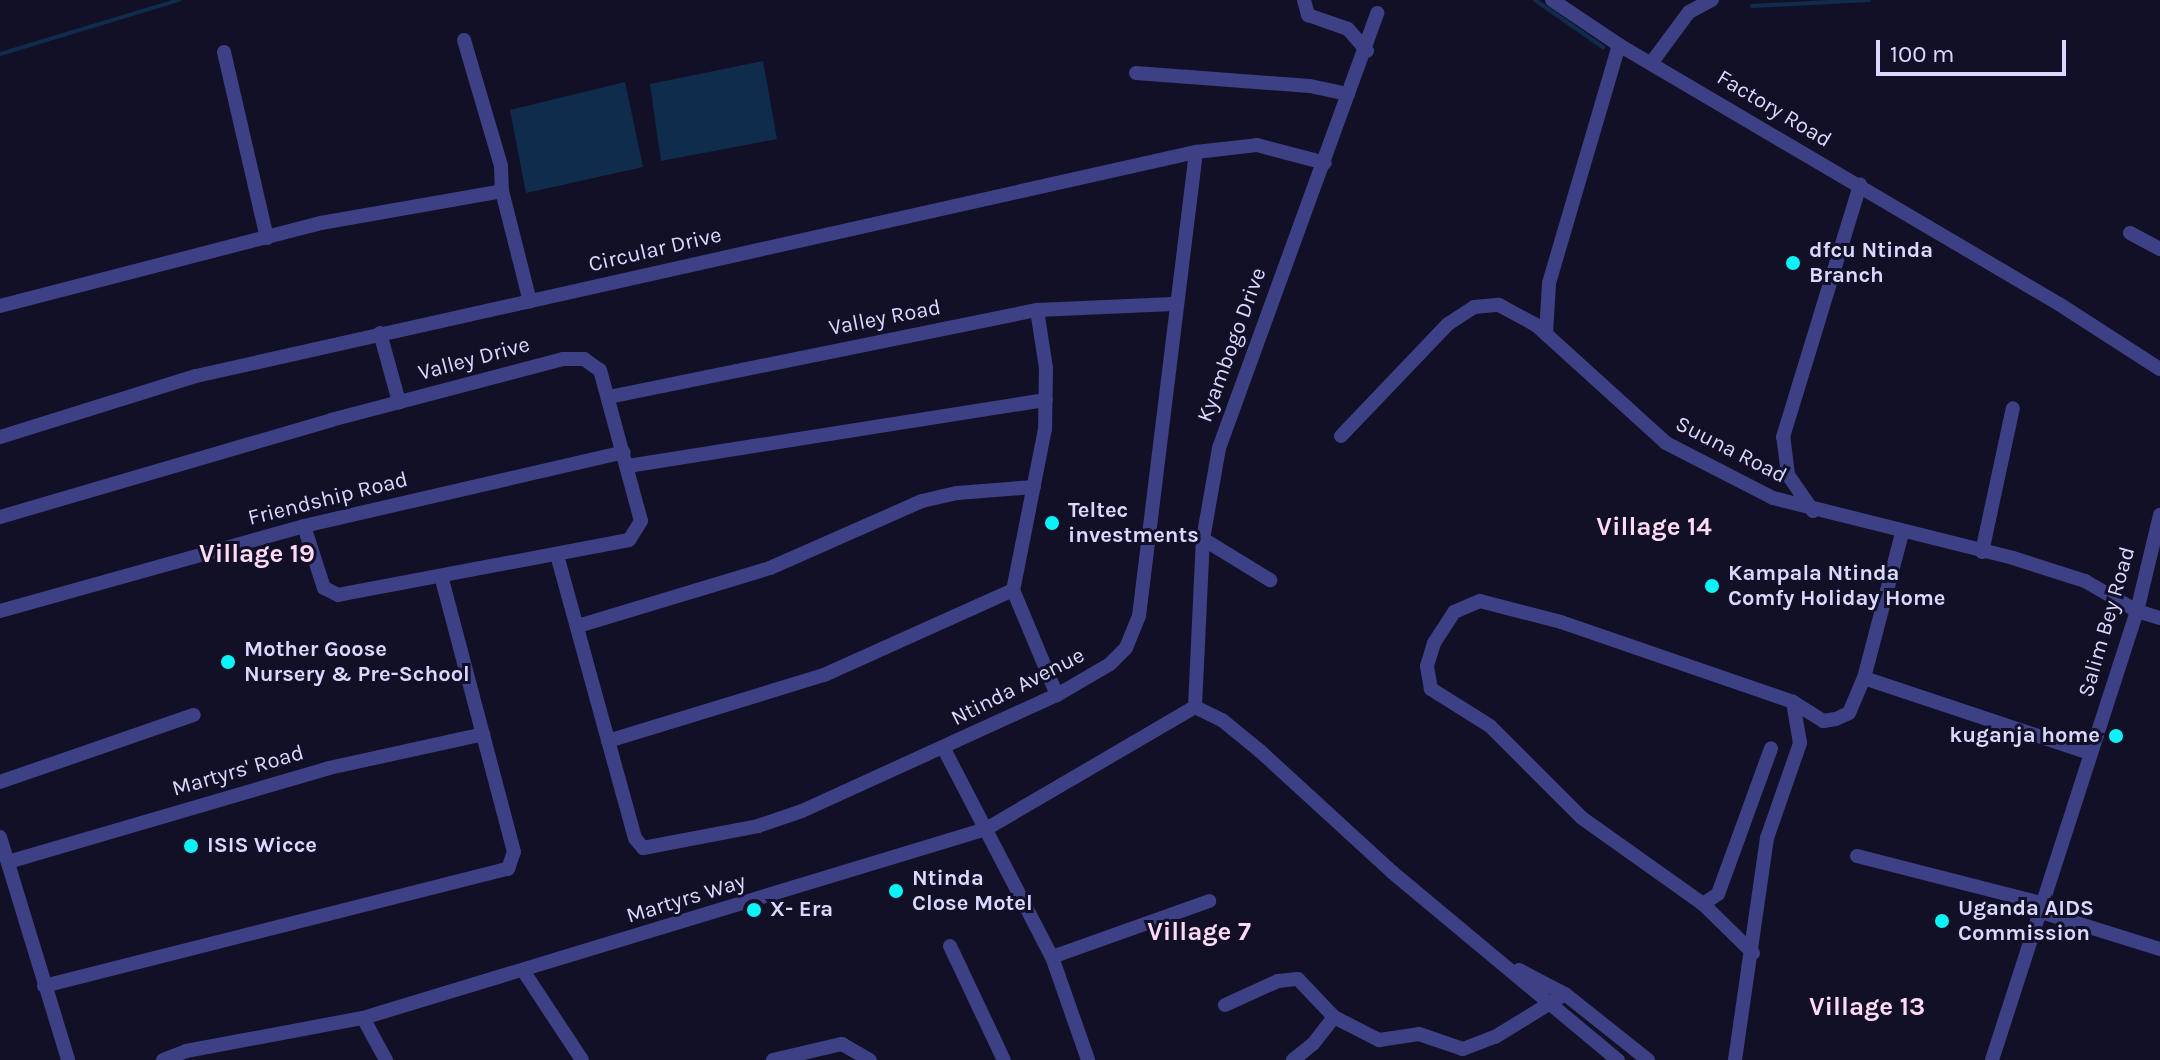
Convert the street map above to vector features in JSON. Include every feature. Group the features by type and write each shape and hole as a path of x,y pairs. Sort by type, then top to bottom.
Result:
{"street":[{"path":"1304,0 1308,15 1348,29 1367,51"},
{"name":"Factory Road","path":"1552,0 1619,45 1860,185 2160,369"},
{"path":"1652,62 1689,12 1712,0"},
{"name":"Kyambogo Drive","path":"1195,707 1203,539 1228,416 1325,163 1348,94 1367,51 1377,13"},
{"path":"464,40 501,166 502,191 530,302"},
{"path":"1546,334 1549,283 1619,45"},
{"path":"224,52 267,238"},
{"path":"1136,73 1310,86 1348,94"},
{"name":"Circular Drive","path":"0,437 122,396 380,333 1196,152 1268,146 1325,163"},
{"name":"Ntinda Avenue","path":"608,741 635,838 643,848 653,848 758,826 944,749 1057,695 1110,664 1135,631 1173,304 1196,152"},
{"path":"1813,512 1788,475 1783,437 1860,185"},
{"path":"0,306 321,223 502,191"},
{"path":"2130,233 2160,249"},
{"name":"Valley Road","path":"609,397 1037,310 1173,304"},
{"name":"Suuna Road","path":"1341,436 1448,324 1474,307 1499,305 1546,334 1666,443 1773,498 1813,512 1982,552 2085,581 2137,611 2160,618"},
{"path":"1037,310 1046,400 1034,487 1013,590 1057,695"},
{"path":"380,333 399,402"},
{"name":"Valley Drive","path":"0,517 399,402 563,359 594,363 609,397 641,512 636,535 442,579 331,593 324,588 304,526"},
{"name":"Friendship Road","path":"0,611 304,526 626,459 1046,400"},
{"path":"1982,552 2013,408"},
{"path":"578,626 770,568 922,501 957,493 1034,487"},
{"name":"Salim Bey Road","path":"1992,1060 2137,611 2160,515"},
{"path":"1735,1060 1753,953 1767,838 1800,743 1823,721 1849,713 1864,678 1902,533"},
{"path":"1203,539 1270,580"},
{"path":"557,555 608,741 799,684 1013,590"},
{"path":"44,986 508,869 514,852 442,579"},
{"path":"1753,953 1703,904 1582,818 1479,718 1431,689 1427,666 1434,643 1454,612 1480,601 1561,622 1793,702 1823,721"},
{"path":"1864,678 2090,753"},
{"path":"1793,702 1800,743"},
{"path":"1195,707 1251,743 1392,872 1504,962 1550,1007 1618,1060"},
{"name":"Martyrs Way","path":"163,1060 186,1051 363,1018 524,972 986,829 1195,707"},
{"path":"0,782 194,715"},
{"name":"Martyrs' Road","path":"8,862 329,768 483,734"},
{"path":"1703,904 1718,894 1771,748"},
{"path":"944,749 1052,957 1088,1060"},
{"path":"0,837 68,1060"},
{"path":"1857,856 2039,907 2160,949"},
{"path":"1052,957 1209,901"},
{"path":"950,946 980,999 1004,1060"},
{"path":"1504,962 1565,994 1648,1060"},
{"path":"524,972 582,1060"},
{"path":"1225,1005 1278,981 1298,979 1334,1017 1379,1040 1419,1034 1463,1049 1550,1007 1565,994"},
{"path":"1293,1060 1313,1044 1334,1017"},
{"path":"363,1018 386,1060"},
{"path":"773,1060 842,1044 870,1060"}],"water":[{"path":"763,61 777,139 661,161 650,84"},
{"path":"625,82 643,167 526,193 510,110"}],"waterway":[{"path":"0,54 179,0"},
{"path":"1535,0 1603,47"},
{"path":"1752,6 1869,0"}],"place":[{"name":"dfcu Ntinda Branch","path":"1793,263"},
{"name":"Teltec investments","path":"1052,523"},
{"name":"Kampala Ntinda Comfy Holiday Home","path":"1712,586"},
{"name":"Mother Goose Nursery & Pre-School","path":"228,662"},
{"name":"kuganja home","path":"2116,736"},
{"name":"ISIS Wicce","path":"191,846"},
{"name":"Ntinda Close Motel","path":"896,891"},
{"name":"X- Era","path":"754,910"},
{"name":"Uganda AIDS Commission","path":"1942,921"}],"district":[{"name":"Village 14","path":"1654,527"},
{"name":"Village 19","path":"257,554"},
{"name":"Village 7","path":"1199,932"},
{"name":"Village 13","path":"1867,1007"}]}
